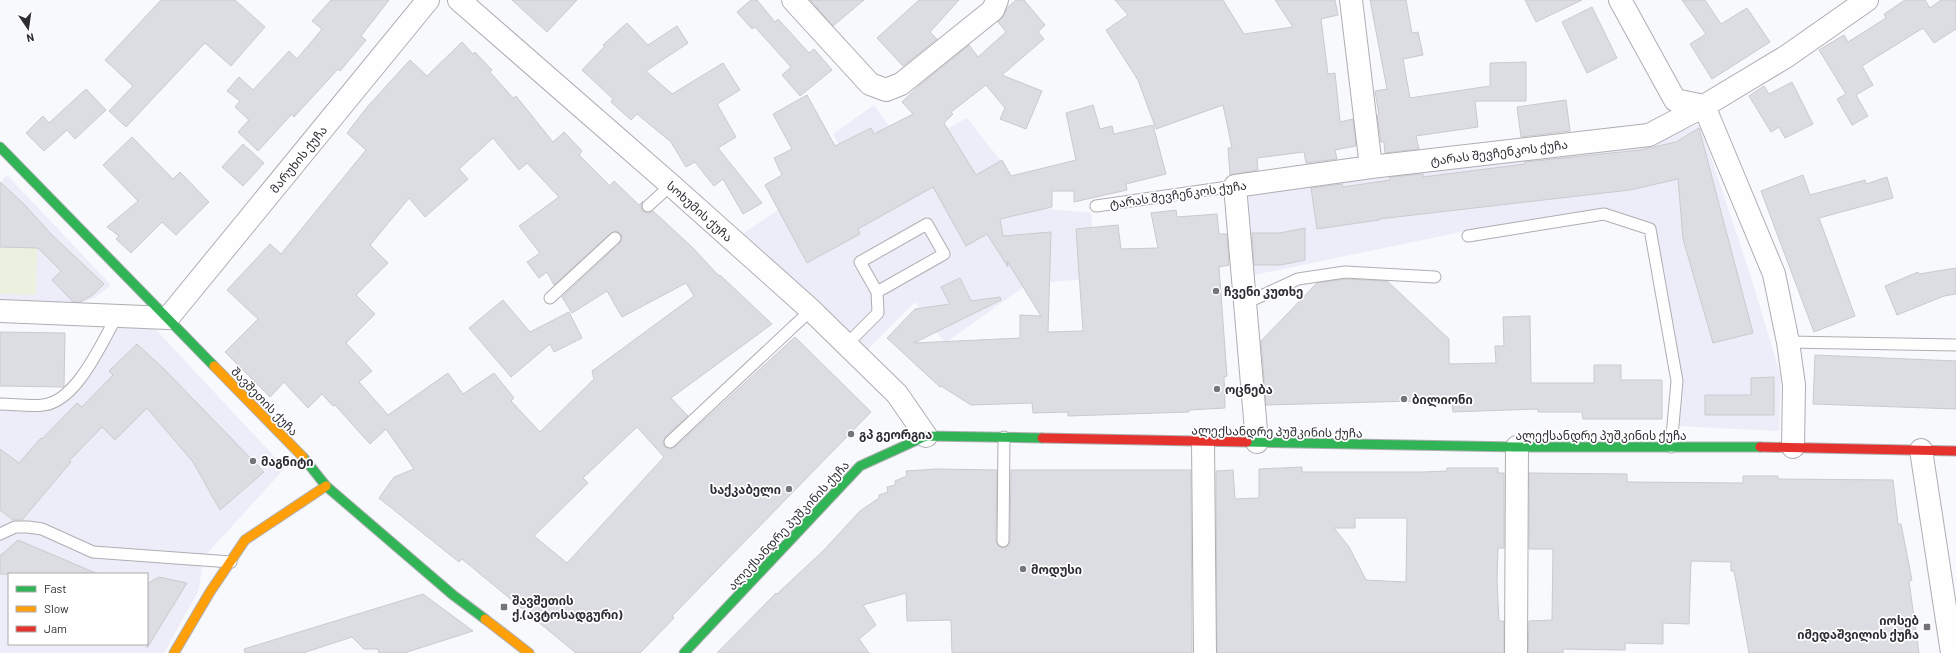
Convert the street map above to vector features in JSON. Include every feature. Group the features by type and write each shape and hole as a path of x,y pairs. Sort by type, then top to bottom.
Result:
{"street":[{"name":"მარუხის ქუჩა","path":"168,318 428,0"},
{"name":"სოხუმის ქუჩა","path":"459,0 671,185 811,310 897,394 926,436"},
{"path":"793,0 870,84 886,90 901,84 993,10 997,0"},
{"path":"1351,0 1371,167"},
{"path":"1620,0 1675,100 1704,106 1774,274 1788,342 1794,385 1793,447"},
{"name":"ტარას შევჩენკოს ქუჩა","path":"1235,186 1371,167 1650,135 1704,106 1787,56 1867,0"},
{"name":"შავშეთის ქუჩა","path":"0,147 311,466 326,486 453,595 529,653"},
{"path":"1235,186 1257,442"},
{"path":"0,310 118,314 168,318"},
{"name":"ალექსანდრე პუშკინის ქუჩა","path":"684,653 860,466 926,436 1517,447 1793,447 1956,452"},
{"path":"1203,442 1205,653"},
{"path":"1516,653 1517,447"},
{"path":"1921,450 1952,653"},
{"path":"174,653 245,540 326,486"}],"lane":[{"path":"648,206 671,185"},
{"name":"ტარას შევჩენკოს ქუჩა","path":"1096,206 1235,186"},
{"path":"1468,236 1604,214 1650,229 1677,381 1671,447"},
{"path":"847,344 878,313 877,292 860,262 927,224 944,254 877,292"},
{"path":"550,298 615,238"},
{"path":"1246,303 1298,279 1344,272 1436,277"},
{"path":"670,442 811,310"},
{"path":"0,404 45,405 61,398 82,378 118,314"},
{"path":"1788,342 1956,345"},
{"path":"1003,541 1004,438"},
{"path":"1,532 15,527 42,529 93,552 230,562"}],"shaded area":[{"path":"874,105 907,150 967,118 1038,208 1091,213 1097,278 1028,284 945,343 915,302 866,351 742,234 849,163 833,134"},
{"path":"1700,124 1751,277 1781,377 1779,431 1676,426 1676,357 1651,223 1606,209 1461,232 1249,276 1242,196 1648,143"},
{"path":"7,175 111,285 94,298 76,305 0,301 0,183"},
{"path":"118,314 146,319 285,468 203,558 199,590 164,653 0,653 0,405 61,398"}],"green space":[{"path":"0,248 37,248 36,295 0,294"}],"building":[{"path":"161,0 235,0 265,27 231,66 205,43 126,127 109,111 133,86 105,60"},
{"path":"331,0 389,0 361,36 366,40 340,71 338,69 294,117 292,114 258,151 238,132 249,120 235,107 240,101 227,91 239,77 253,90 289,51 297,59 322,29 312,21"},
{"path":"512,0 577,0 547,32"},
{"path":"751,0 757,0 775,22 778,19 809,53 814,49 832,70 800,96 782,75 791,67 755,27 752,29 737,12"},
{"path":"810,0 864,0 833,26"},
{"path":"919,0 959,0 930,32 937,39 903,66 877,38"},
{"path":"1016,0 1024,0 1045,25 1038,32 1044,39 1002,75 1042,91 1026,129 1000,119 1005,108 986,85 951,112 953,114 944,123 976,175 1002,160 1011,176 1076,160 1066,113 1093,105 1100,129 1112,126 1114,134 1153,125 1166,174 1126,184 1127,190 1074,202 1074,191 1052,191 1052,207 1000,219 1003,236 1051,232 1048,332 1083,331 1076,229 1118,225 1121,249 1158,248 1151,213 1176,210 1177,217 1217,214 1219,234 1227,234 1229,265 1219,267 1227,376 1224,377 1225,408 1189,410 1189,412 1068,416 1068,412 1033,413 1032,403 971,405 941,386 940,387 887,338 915,309 950,304 941,287 960,278 971,301 1000,297 1001,300 914,343 1020,338 1020,315 1041,316 1007,261 1008,267 987,234 966,246 933,187 858,229 860,234 807,263 765,185 782,175 774,158 792,149 773,114 807,95 835,146 871,128 874,134 913,114 902,102 920,85 969,45 978,57 1006,32 998,22 1008,7"},
{"path":"1115,0 1223,0 1244,34 1293,27 1275,0 1335,0 1338,15 1321,19 1328,74 1335,73 1340,122 1353,119 1356,146 1335,150 1337,159 1306,163 1304,152 1257,158 1258,170 1230,175 1228,148 1232,148 1223,105 1156,129 1138,80 1106,30 1128,15"},
{"path":"1370,0 1406,0 1412,33 1418,32 1423,55 1403,59 1410,98 1490,86 1490,63 1526,62 1526,101 1475,101 1478,127 1416,136 1419,149 1385,153 1384,142 1381,142 1375,91 1387,89"},
{"path":"1525,0 1582,0 1536,22"},
{"path":"1682,0 1705,0 1721,24 1747,8 1770,42 1712,79 1690,44 1706,34"},
{"path":"1905,0 1925,0 1930,8 1941,0 1956,0 1956,29 1934,43 1923,28 1862,66 1873,85 1856,95 1868,116 1852,125 1837,99 1846,94 1819,50 1844,35 1848,42 1886,18 1884,14"},
{"path":"1592,7 1617,58 1587,73 1562,22"},
{"path":"627,23 648,45 677,26 688,43 646,71 672,94 723,63 740,90 717,104 736,137 718,148 762,203 743,214 723,179 714,186 695,162 686,167 671,142 637,114 631,120 611,102 613,99 582,70 605,46 603,45"},
{"path":"462,42 473,54 475,52 492,70 490,72 513,98 516,96 553,142 564,132 582,151 579,155 610,186 614,181 639,205 643,201 641,207 643,211 649,213 653,211 693,248 719,276 720,275 772,324 671,398 688,416 665,437 663,443 665,447 671,449 675,447 795,337 871,412 672,616 674,618 640,653 576,653 462,559 459,562 379,498 394,477 414,469 386,429 370,444 335,405 333,406 322,394 308,408 284,382 270,397 225,352 258,319 227,290 270,244 281,254 366,150 347,133 368,106 410,60 427,76","holes":["493,138 519,170 527,163 559,197 519,226 540,253 527,262 539,278 547,272 554,285 611,233 617,231 622,236 620,243 562,297 572,313 607,291 622,317 686,283 694,296 592,371 594,379 540,432 511,401 514,398 494,373 463,394 448,373 388,415 359,382 372,371 346,343 375,314 356,295 388,263 370,245 409,198 425,217 468,179 459,169","637,427 664,457 567,563 534,536 588,483 583,478"]},
{"path":"1792,82 1813,124 1785,138 1779,127 1771,132 1749,96 1764,86 1769,94"},
{"path":"86,89 106,110 75,139 67,130 44,151 26,133 43,116 49,123"},
{"path":"1566,100 1570,131 1521,137 1517,107"},
{"path":"1699,128 1753,333 1713,343 1683,239 1678,179 1630,190 1379,219 1317,229 1311,188 1342,184 1343,187 1390,180 1390,177 1423,174 1423,177 1525,164 1525,162 1640,150 1676,142"},
{"path":"132,137 173,179 180,172 209,202 176,235 162,222 131,253 116,239 119,236 107,227 138,201 103,165"},
{"path":"243,144 264,163 243,186 222,167"},
{"path":"1803,175 1810,195 1865,180 1866,184 1887,177 1893,198 1819,218 1855,316 1814,332 1761,191"},
{"path":"0,182 23,203 51,234 104,284 93,295 80,302 73,302 52,280 61,271 38,248 0,247"},
{"path":"1305,228 1305,260 1281,265 1254,265 1252,233 1280,233"},
{"path":"1956,268 1956,294 1944,296 1897,315 1885,286 1918,272 1919,274"},
{"path":"1345,279 1387,281 1449,339 1449,364 1496,363 1495,346 1504,346 1503,317 1530,316 1531,383 1594,383 1594,365 1621,365 1621,380 1662,380 1662,419 1583,419 1582,412 1538,412 1538,409 1453,412 1452,400 1266,405 1261,341 1317,283"},
{"path":"503,300 530,332 569,312 582,338 554,352 550,344 511,377 469,328"},
{"path":"0,332 65,333 64,386 0,386"},
{"path":"137,344 164,369 264,472 220,510 193,462 147,408 115,440 102,427 69,461 71,462 22,520 13,520 0,510 0,449 19,463 41,438 42,439 77,403 82,407 113,375 109,371"},
{"path":"1815,355 1956,361 1956,409 1813,404"},
{"path":"1774,377 1774,415 1705,415 1705,395 1751,395 1751,378"},
{"path":"1302,467 1302,472 1423,472 1447,471 1447,468 1498,468 1498,473 1504,473 1504,548 1498,548 1497,581 1499,621 1504,621 1504,653 1217,653 1216,471 1233,470 1235,499 1259,498 1259,469","holes":["1355,518 1407,518 1406,582 1366,580 1349,547 1334,528 1355,528"]},
{"path":"936,469 997,470 996,541 999,547 1003,548 1009,545 1010,541 1011,470 1191,470 1192,653 952,653 951,620 907,621 906,593 863,605 876,625 859,639 869,653 717,653 776,593 777,594 823,551 860,511 879,498 879,495 888,492 887,487 895,485 895,481 907,476 906,471"},
{"path":"1529,473 1627,474 1627,482 1743,483 1743,476 1778,476 1778,479 1893,480 1898,524 1901,524 1912,580 1909,581 1919,653 1749,653 1734,571 1731,571 1731,562 1691,561 1689,624 1663,623 1663,644 1625,643 1625,650 1563,649 1563,653 1528,653 1529,621 1552,620 1553,549 1529,549"},
{"path":"18,540 96,573 0,574 0,556"},
{"path":"159,577 187,583 147,648 148,645 148,583"},
{"path":"423,594 473,631 404,653 379,653 378,649 364,649 352,637 303,653 245,653 244,649"}],"traffic: fast":[{"path":"0,147 214,366"},
{"path":"684,653 860,466 926,436 1042,438"},
{"path":"1247,442 1517,447 1760,447"},
{"path":"303,457 326,486 453,595 485,619"}],"traffic: slow":[{"path":"214,366 303,457"},
{"path":"174,653 210,592 245,540 326,486"},
{"path":"485,619 529,653"}],"traffic: jam":[{"path":"1042,438 1247,442"},
{"path":"1760,447 1956,451"}],"place":[{"name":"ჩვენი კუთხე","path":"1216,291"},
{"name":"ოცნება","path":"1217,389"},
{"name":"ბილიონი","path":"1404,399"},
{"name":"გპ გეორგია","path":"851,434"},
{"name":"მაგნიტი","path":"253,461"},
{"name":"საქკაბელი","path":"789,489"},
{"name":"მოდუსი","path":"1023,569"},
{"name":"შავშეთის ქ.(ავტოსადგური)","path":"504,607"},
{"name":"იოსებ იმედაშვილის ქუჩა","path":"1927,627"}]}
